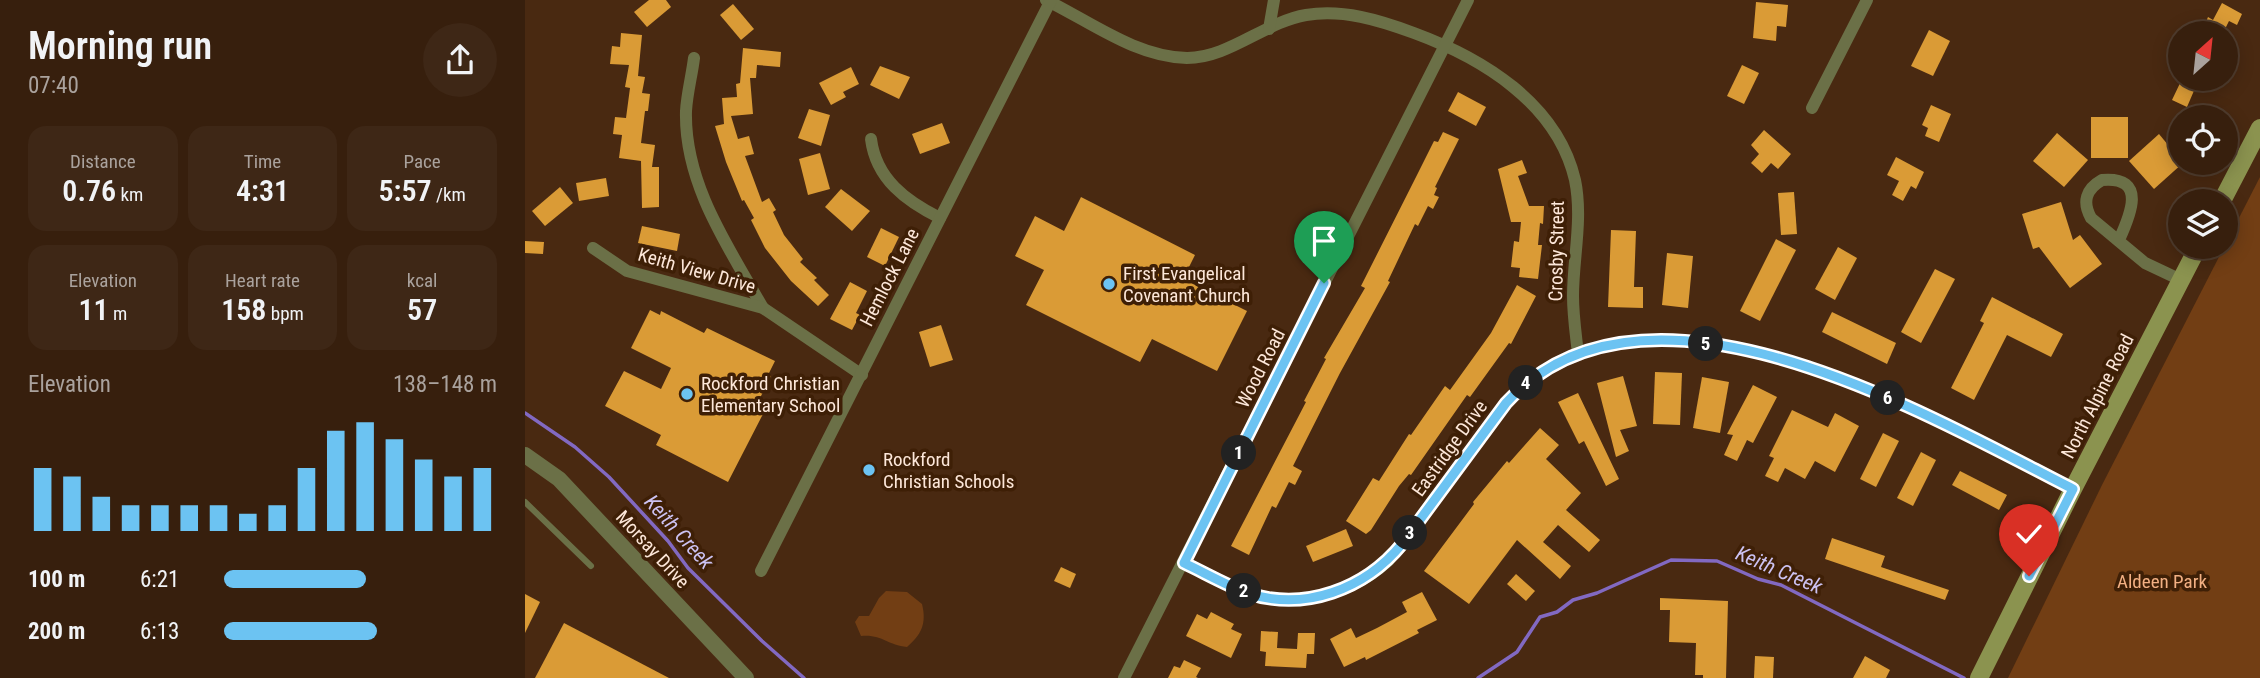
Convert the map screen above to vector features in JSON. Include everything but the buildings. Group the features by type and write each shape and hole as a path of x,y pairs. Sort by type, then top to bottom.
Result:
{"main road":[{"path":"2228,189 2260,128"},
{"name":"North Alpine Road","path":"1983,670 2192,259"}],"street":[{"path":"1269,29 1274,0"},
{"name":"Wood Road","path":"1124,678 1468,0"},
{"path":"1812,108 1867,0"},
{"name":"Crosby Street","path":"1049,1 1137,47 1169,56 1199,57 1304,15 1334,13 1388,23 1445,44 1492,71 1518,92 1552,130 1569,160 1579,217 1573,295 1578,355"},
{"name":"Hemlock Lane","path":"761,571 1049,1"},
{"path":"694,58 686,111 691,157 701,191 717,228 763,308"},
{"path":"871,139 873,159 889,181 918,207 940,218"},
{"path":"2119,240 2131,214 2132,196 2120,182 2102,180 2088,192 2085,201 2091,218 2145,263 2181,280"},
{"name":"Keith View Drive","path":"593,248 627,271 763,308 862,375"},
{"name":"Eastridge Drive","path":"1184,563 1248,593 1275,598 1311,597 1353,586 1389,560 1515,393 1534,377 1578,355 1620,342 1656,339 1724,347 1790,362 1846,380 1901,404 2073,489"},
{"name":"Morsay Drive","path":"525,455 559,479 746,678"}],"lane":[{"path":"525,502 591,566"}],"green space":[{"name":"Aldeen Park","path":"2260,177 2260,678 2008,678 2102,485 2218,259 2238,259 2238,220"},
{"path":"886,591 907,592 922,604 922,628 907,647 861,636 855,622 859,616 869,616"}],"waterway":[{"name":"Keith Creek","path":"525,413 575,447 609,477 668,541 688,568 804,678"},
{"name":"Keith Creek","path":"1478,678 1517,652 1540,617 1557,612 1573,600 1597,593 1671,560 1717,561 1758,579 1781,585 1964,678"}],"place":[{"name":"First Evangelical Covenant Church","path":"1109,284"},
{"name":"Rockford Christian Elementary School","path":"687,394"},
{"name":"Rockford Christian Schools","path":"869,470"}],"route":[{"path":"1324,283 1184,563 1248,593 1297,599 1341,590 1365,579 1389,560 1402,544 1515,393 1534,377 1566,360 1603,346 1638,339 1696,343 1755,354 1846,380 1919,412 2073,489 2029,576"}]}
